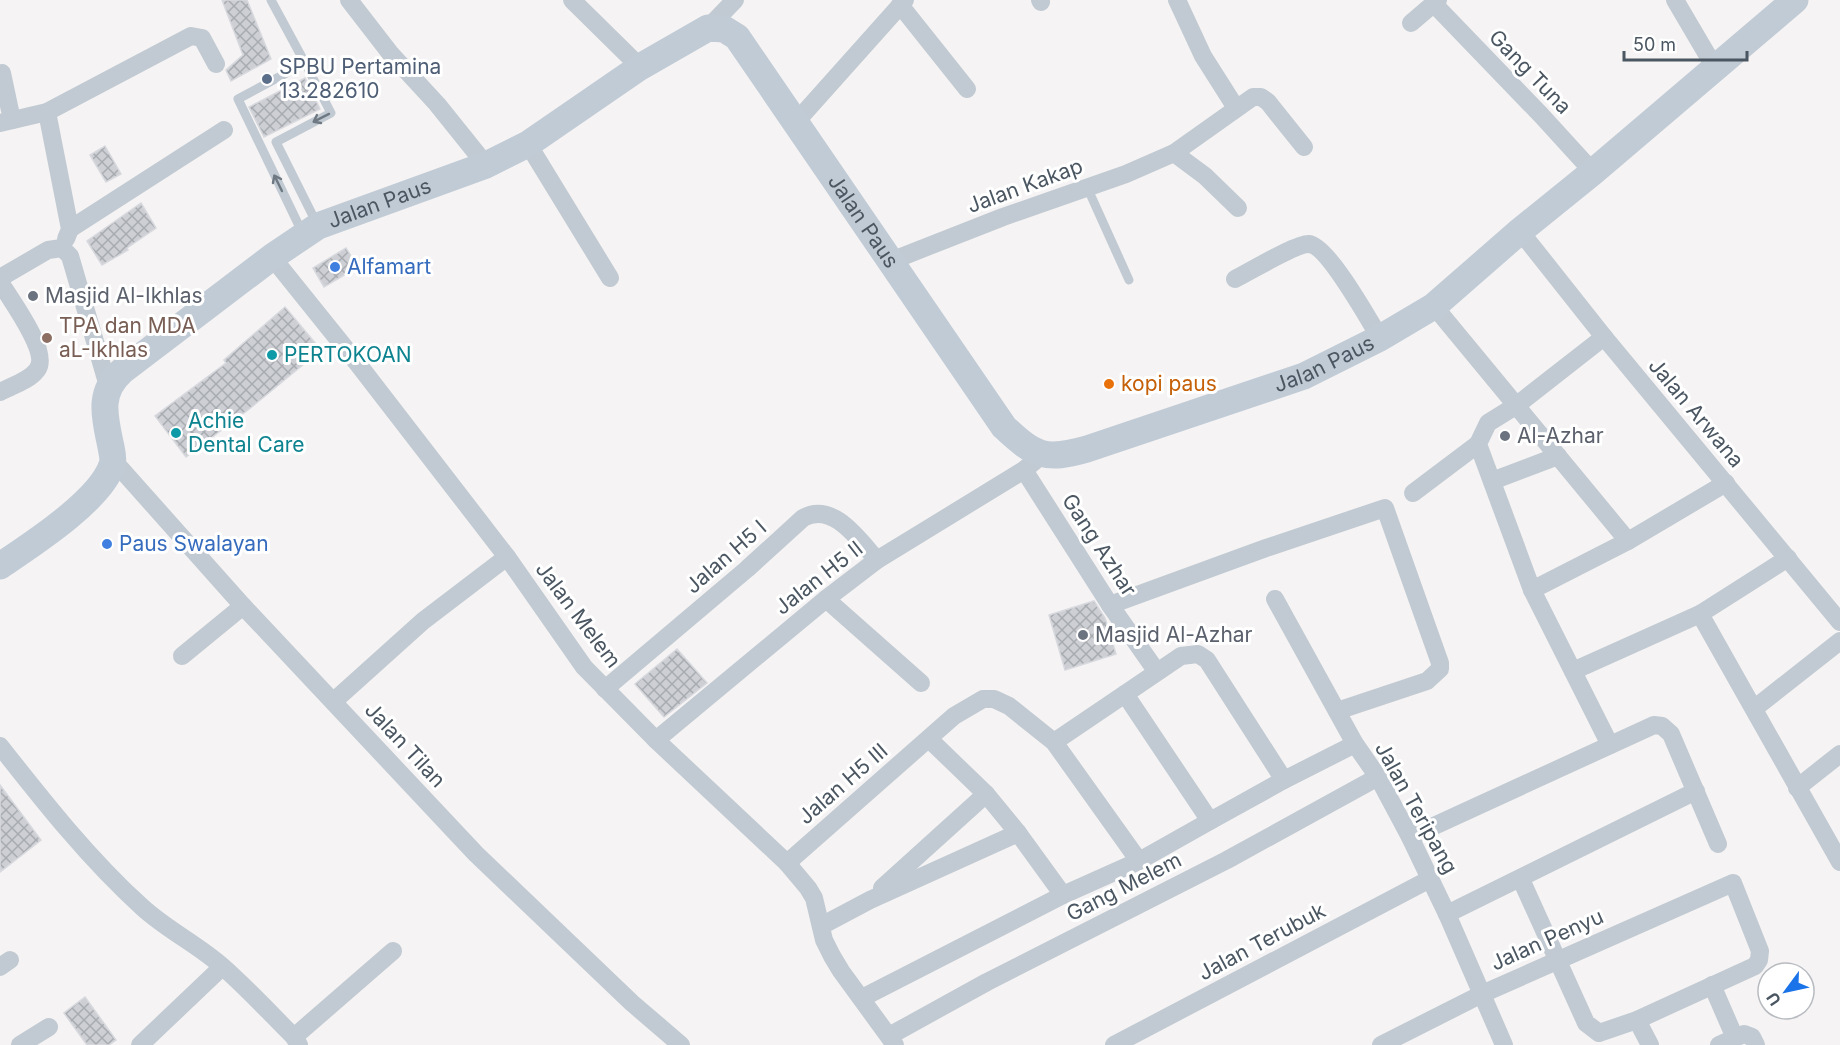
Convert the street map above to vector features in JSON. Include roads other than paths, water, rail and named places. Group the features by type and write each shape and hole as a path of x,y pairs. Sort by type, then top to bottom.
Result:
{"main road":[{"name":"Jalan Paus","path":"108,386 122,371 272,257 311,231 486,165 528,144 640,68 708,28 724,29 737,37 1004,427 1030,449 1033,462 1067,455 1304,376 1380,338 1434,306 1795,0"},
{"path":"0,566 41,538 85,501 106,477 113,460 105,410 108,386"}],"street":[{"path":"349,0 390,53 437,104 486,165"},
{"path":"572,0 640,68"},
{"path":"708,28 735,0"},
{"path":"1177,0 1203,56 1236,108"},
{"path":"1675,0 1715,68"},
{"path":"1412,24 1436,2"},
{"name":"Gang Tuna","path":"1436,2 1593,172"},
{"path":"796,122 903,3 967,89"},
{"path":"2,73 6,121 47,112 192,36 202,38 216,64"},
{"name":"Jalan Kakap","path":"891,261 1003,217 1126,174 1174,153 1253,97 1268,102 1304,147"},
{"path":"47,112 70,230"},
{"path":"62,248 70,230 224,130"},
{"path":"528,144 610,278"},
{"path":"1174,153 1204,176 1238,208"},
{"name":"Jalan Arwana","path":"1521,231 1604,337 1840,622"},
{"path":"1235,279 1301,245 1314,246 1329,258 1380,338"},
{"path":"0,392 31,376 38,370 41,362 36,342 0,280 48,250 62,248"},
{"path":"62,248 70,256 108,386"},
{"name":"Jalan Melem","path":"272,257 507,557 570,649 605,689 787,863 808,888 814,898 824,940 832,956 892,1040"},
{"path":"1434,306 1628,541"},
{"path":"1413,493 1478,444 1488,423 1517,405 1604,337"},
{"path":"1478,444 1532,590 1610,745"},
{"path":"1492,481 1558,456"},
{"name":"Jalan Tilan","path":"113,460 243,606 476,854 632,1003 681,1045"},
{"name":"Jalan H5 II","path":"656,740 826,599 877,560 1033,462"},
{"name":"Gang Azhar","path":"1033,462 1110,605 1156,672"},
{"path":"1532,590 1628,541 1726,483"},
{"path":"1110,605 1266,548 1385,508 1440,663 1440,669 1427,681 1337,711"},
{"name":"Jalan H5 I","path":"605,689 811,513 827,513 835,518 877,560"},
{"path":"334,701 423,621 507,557"},
{"path":"1573,671 1700,614 1788,558"},
{"path":"826,599 921,683"},
{"name":"Jalan Teripang","path":"1275,599 1355,744 1378,777 1410,837 1447,914 1504,1045"},
{"path":"182,656 243,606"},
{"path":"1700,614 1840,860"},
{"path":"1755,708 1840,641"},
{"path":"1139,861 1054,742 1185,654 1198,654 1207,660 1284,780"},
{"path":"1125,694 1210,821"},
{"name":"Jalan H5 III","path":"787,863 954,716 983,699 994,699 1009,706 1054,742"},
{"path":"1410,837 1650,726 1662,726 1671,734 1718,844"},
{"path":"929,739 986,794 1018,833 1063,895"},
{"path":"862,998 1063,895 1139,861 1284,780 1355,744"},
{"path":"0,746 65,828 141,907 222,967 297,1041 393,951"},
{"path":"1797,788 1840,754"},
{"name":"Gang Melem","path":"892,1040 987,982 1227,860 1378,777"},
{"path":"1447,914 1696,791"},
{"path":"870,900 986,794"},
{"path":"821,926 870,900 1018,833"},
{"name":"Jalan Terubuk","path":"1114,1045 1431,879"},
{"name":"Jalan Penyu","path":"1381,1045 1482,994 1733,883 1760,951 1760,957 1755,966 1712,985"},
{"path":"1524,886 1586,1023 1595,1031 1602,1033 1637,1020 1712,985 1727,1041 1750,1035 1756,1045"},
{"path":"140,1045 222,967"},
{"path":"1637,1020 1650,1045"},
{"path":"20,1045 49,1027"}],"lane":[{"path":"271,0 331,113 276,142 311,231"},
{"path":"305,63 238,99 311,231"},
{"path":"1087,187 1129,280"}],"place":[{"name":"SPBU Pertamina 13.282610","path":"267,79"},
{"name":"Alfamart","path":"335,267"},
{"name":"Masjid Al-Ikhlas","path":"33,296"},
{"name":"TPA dan MDA aL-Ikhlas","path":"47,338"},
{"name":"PERTOKOAN","path":"272,355"},
{"name":"kopi paus","path":"1109,384"},
{"name":"Achie Dental Care","path":"176,433"},
{"name":"Al-Azhar","path":"1505,436"},
{"name":"Paus Swalayan","path":"107,544"},
{"name":"Masjid Al-Azhar","path":"1083,635"}]}
